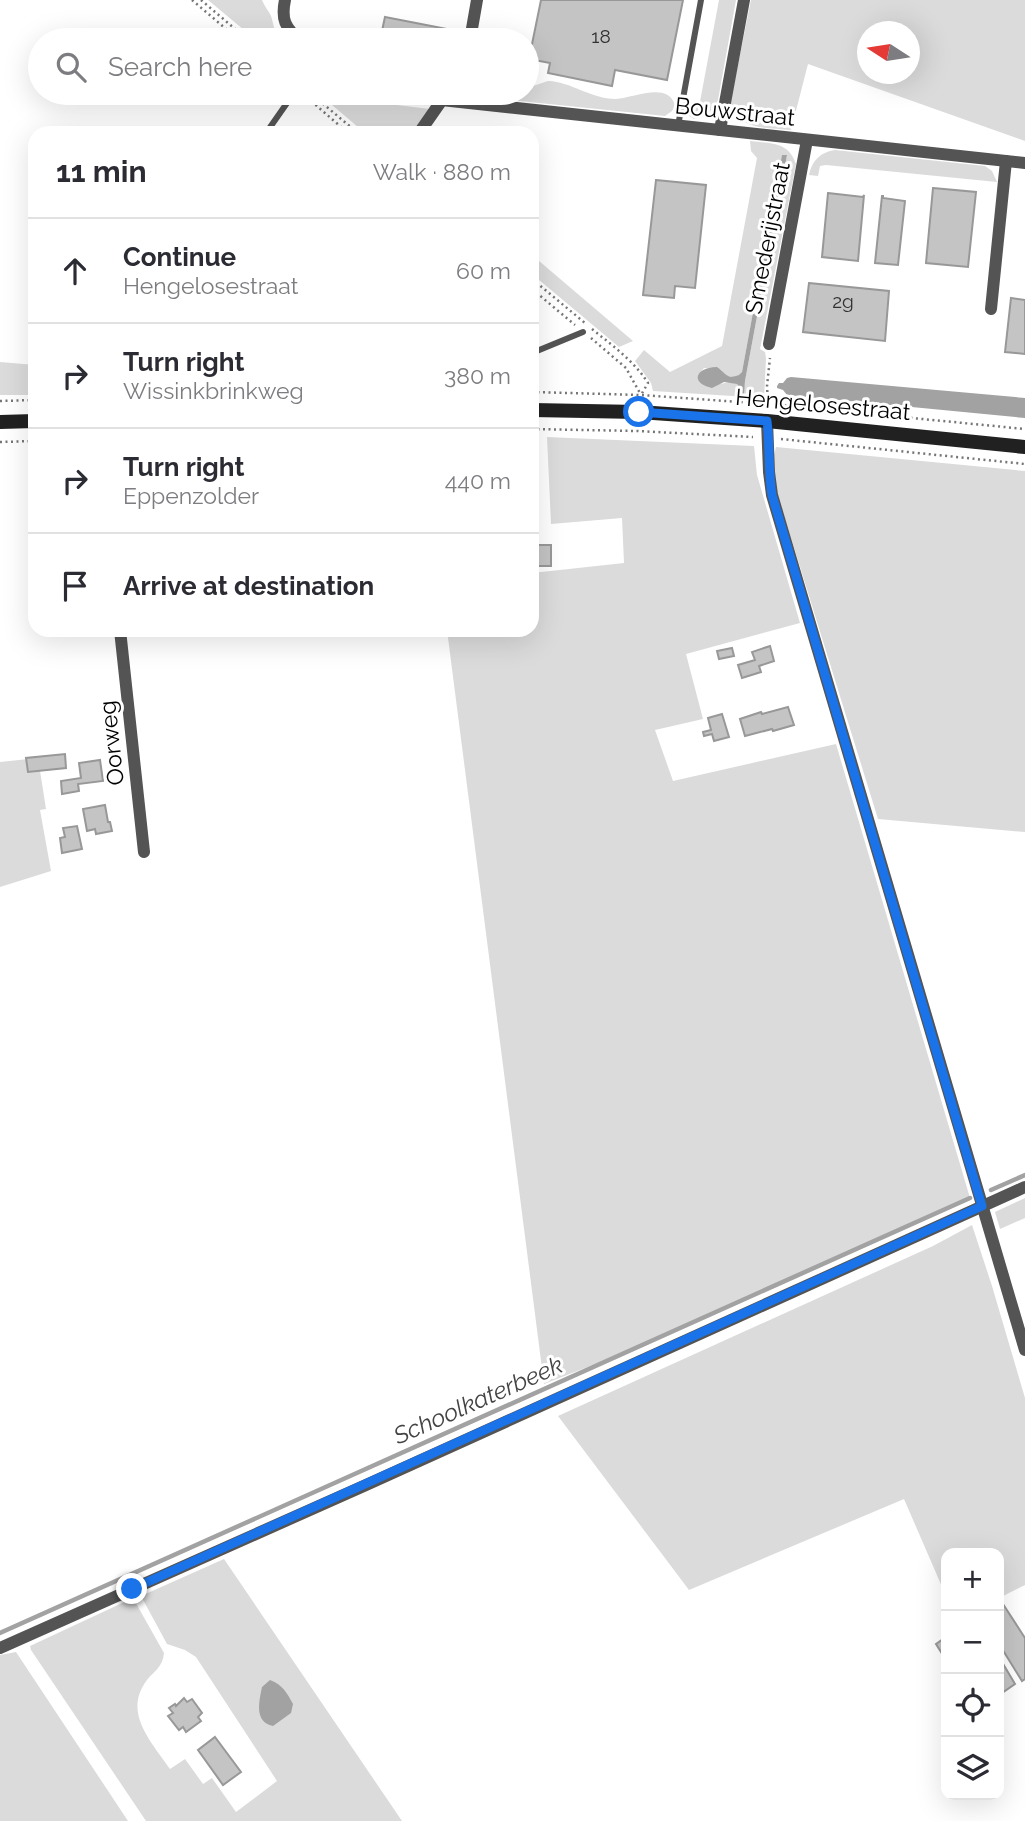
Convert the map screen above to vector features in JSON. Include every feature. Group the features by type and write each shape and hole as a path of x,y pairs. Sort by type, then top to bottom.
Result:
{"main road":[{"name":"Hengelosestraat","path":"539,410 639,412 767,421 1025,447"},
{"path":"0,422 28,421"}],"street":[{"path":"285,0 282,12 288,28"},
{"path":"472,28 477,0"},
{"path":"720,130 744,0"},
{"path":"424,126 439,105"},
{"name":"Bouwstraat","path":"520,105 678,126 1025,163"},
{"name":"Smederijstraat","path":"769,344 807,140"},
{"path":"991,309 1006,161"},
{"path":"767,421 772,495 1025,1350"},
{"name":"Oorweg","path":"121,637 144,852"},
{"path":"0,1648 1025,1187"}],"lane":[{"path":"678,126 701,0"},
{"path":"271,126 286,105"},
{"path":"539,350 583,332"}],"path":[{"path":"192,0 225,28"},
{"path":"201,0 234,28"},
{"path":"315,105 340,126"},
{"path":"324,105 350,126"},
{"path":"539,285 633,363 648,383 641,395 639,412"},
{"path":"539,295 626,368 641,395"},
{"path":"768,404 767,386 771,356 769,344"},
{"name":"Hengelosestraat","path":"539,392 641,395 768,404 1025,429"},
{"path":"0,401 28,400"},
{"name":"Hengelosestraat","path":"539,429 769,438 1025,464"},
{"path":"0,442 28,441"}],"shaded area":[{"path":"208,0 262,0 274,28 242,28"},
{"path":"719,0 736,0 718,100 708,113 694,119 689,116 687,107 699,107"},
{"path":"751,0 1025,0 1025,141 864,84 920,84 920,21 857,21 857,81 808,64 791,130 755,126 734,113 730,104"},
{"path":"557,82 590,94 616,99 658,92 671,98 675,105 665,116 539,103 539,84"},
{"path":"332,105 397,105 430,109 418,126 357,126"},
{"path":"750,141 778,145 788,151 796,164 760,349 765,352 766,358 764,398 653,391 651,383 635,361 644,350 670,372 722,346 757,158 751,151","holes":["787,155 743,395 737,384 719,384 698,375 704,368 721,370 725,376 735,377 742,372 782,156"]},
{"path":"835,150 985,166 992,171 997,182 826,165 820,166 818,176 809,175 818,158"},
{"path":"782,155 787,155 742,396 739,395 737,384 724,382 712,388 700,383 698,376 704,370 717,367 729,376 742,372"},
{"path":"539,261 633,341 619,347 539,280"},
{"path":"0,362 28,364 28,395 0,395"},
{"path":"791,377 1025,398 1025,418 787,395 777,386"},
{"path":"547,437 754,446 757,475 800,623 686,654 703,719 655,730 673,781 836,744 970,1198 626,1352 544,1384 448,637 539,637 539,572 624,563 622,518 551,524"},
{"path":"776,447 1025,471 1025,832 878,819 775,486 773,459"},
{"path":"38,758 46,809 40,810 51,871 0,887 0,762"},
{"path":"1025,1198 1025,1218 1000,1229 995,1212"},
{"path":"972,1225 1025,1398 1025,1585 1004,1596 1004,1548 941,1548 941,1584 904,1499 689,1590 558,1416 933,1246"},
{"path":"224,1559 402,1821 146,1821 31,1650 30,1646 133,1598 164,1653 160,1665 140,1692 138,1704 142,1727 170,1769 185,1759 203,1784 212,1778 236,1812 277,1781 196,1657 167,1644 141,1596"},
{"path":"16,1652 128,1821 0,1821 0,1655"},
{"path":"270,1680 287,1693 293,1704 291,1713 273,1726 263,1720 259,1711 262,1687"}],"building":[{"path":"541,0 683,0 667,80 615,70 612,86 548,73 550,63 539,61 539,28 535,28"},
{"path":"385,17 442,28 383,28"},
{"path":"656,180 706,185 695,288 675,286 674,298 643,295"},
{"path":"933,188 976,192 968,267 926,263"},
{"path":"828,193 864,195 858,261 822,257"},
{"path":"882,196 905,201 898,265 875,263"},
{"path":"809,283 889,291 885,341 803,332"},
{"path":"1011,298 1025,300 1025,354 1005,352"},
{"path":"539,545 551,545 551,566 539,566"},
{"path":"770,646 774,661 759,666 761,672 742,678 738,665 755,660 752,652"},
{"path":"732,648 734,656 719,659 717,651"},
{"path":"788,707 794,725 745,736 740,719"},
{"path":"722,714 729,737 714,741 712,734 704,736 703,732 711,730 708,718"},
{"path":"65,754 66,768 28,772 26,758"},
{"path":"100,760 103,781 78,784 79,791 62,794 61,781 81,778 79,763"},
{"path":"105,805 112,831 96,834 95,829 87,831 83,809"},
{"path":"77,826 82,849 62,853 60,838 65,837 63,828"},
{"path":"1004,1606 1025,1638 1025,1679 1022,1681 1004,1652"},
{"path":"1004,1665 1015,1684 1004,1692"},
{"path":"184,1698 187,1702 192,1699 202,1713 198,1717 201,1721 186,1732 183,1727 179,1730 168,1716 173,1713 169,1708 175,1704 176,1706"},
{"path":"215,1737 241,1772 223,1785 198,1750"}],"waterway":[{"name":"Schoolkaterbeek","path":"991,1190 1025,1175"},
{"name":"Schoolkaterbeek","path":"0,1633 970,1198"}],"route":[{"path":"132,1589 982,1206 772,495 767,421 639,412"}]}
